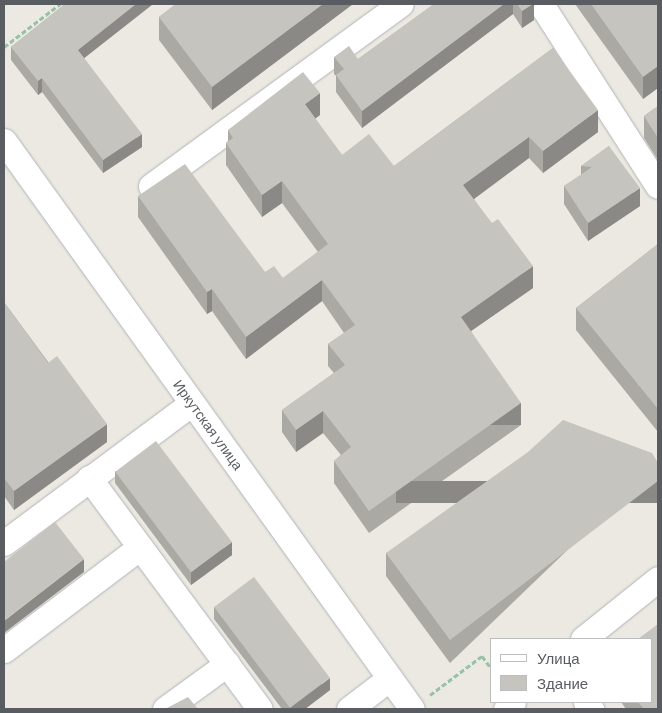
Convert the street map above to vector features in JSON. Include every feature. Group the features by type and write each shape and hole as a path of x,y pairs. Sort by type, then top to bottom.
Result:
{"street":[{"path":"151,186 401,4"},
{"path":"541,4 658,186"},
{"name":"Иркутская улица","path":"4,141 412,709"},
{"path":"4,543 192,403"},
{"path":"89,478 260,709"},
{"path":"4,650 140,548"},
{"path":"584,638 658,580"},
{"path":"165,709 227,664"},
{"path":"349,709 390,678"}],"path":[{"path":"4,47 60,4"},
{"path":"412,709 482,656 490,667"}],"building":[{"path":"65,4 136,4 78,50 142,134 103,160 42,78 38,81 11,47"},
{"path":"176,4 323,4 212,87 159,17"},
{"path":"434,4 504,4 362,111 336,75 344,69 334,57 349,46 358,59"},
{"path":"517,4 533,4 522,11"},
{"path":"591,4 658,4 658,66 643,77"},
{"path":"553,48 598,110 543,151 529,137 463,185 492,223 498,219 533,266 461,317 521,403 369,511 334,461 351,447 323,411 296,430 282,410 345,365 328,344 355,325 322,280 246,337 212,289 207,292 138,196 185,164 265,272 274,266 283,278 328,244 282,181 262,195 226,143 233,138 228,130 303,72 320,93 305,104 342,155 369,134 394,166"},
{"path":"658,106 658,138 644,116"},
{"path":"609,146 640,188 588,223 564,186 592,167 581,166"},
{"path":"658,244 658,409 576,308"},
{"path":"4,302 48,363 57,356 107,424 14,491 4,478"},
{"path":"563,420 652,453 658,463 658,481 450,640 386,553 528,452"},
{"path":"156,441 232,542 191,572 115,472"},
{"path":"55,522 84,559 4,621 4,562"},
{"path":"254,577 330,678 290,708 214,607"},
{"path":"658,624 658,709 644,709 639,703 652,703 652,638 639,638"},
{"path":"188,697 198,709 165,709"}]}
